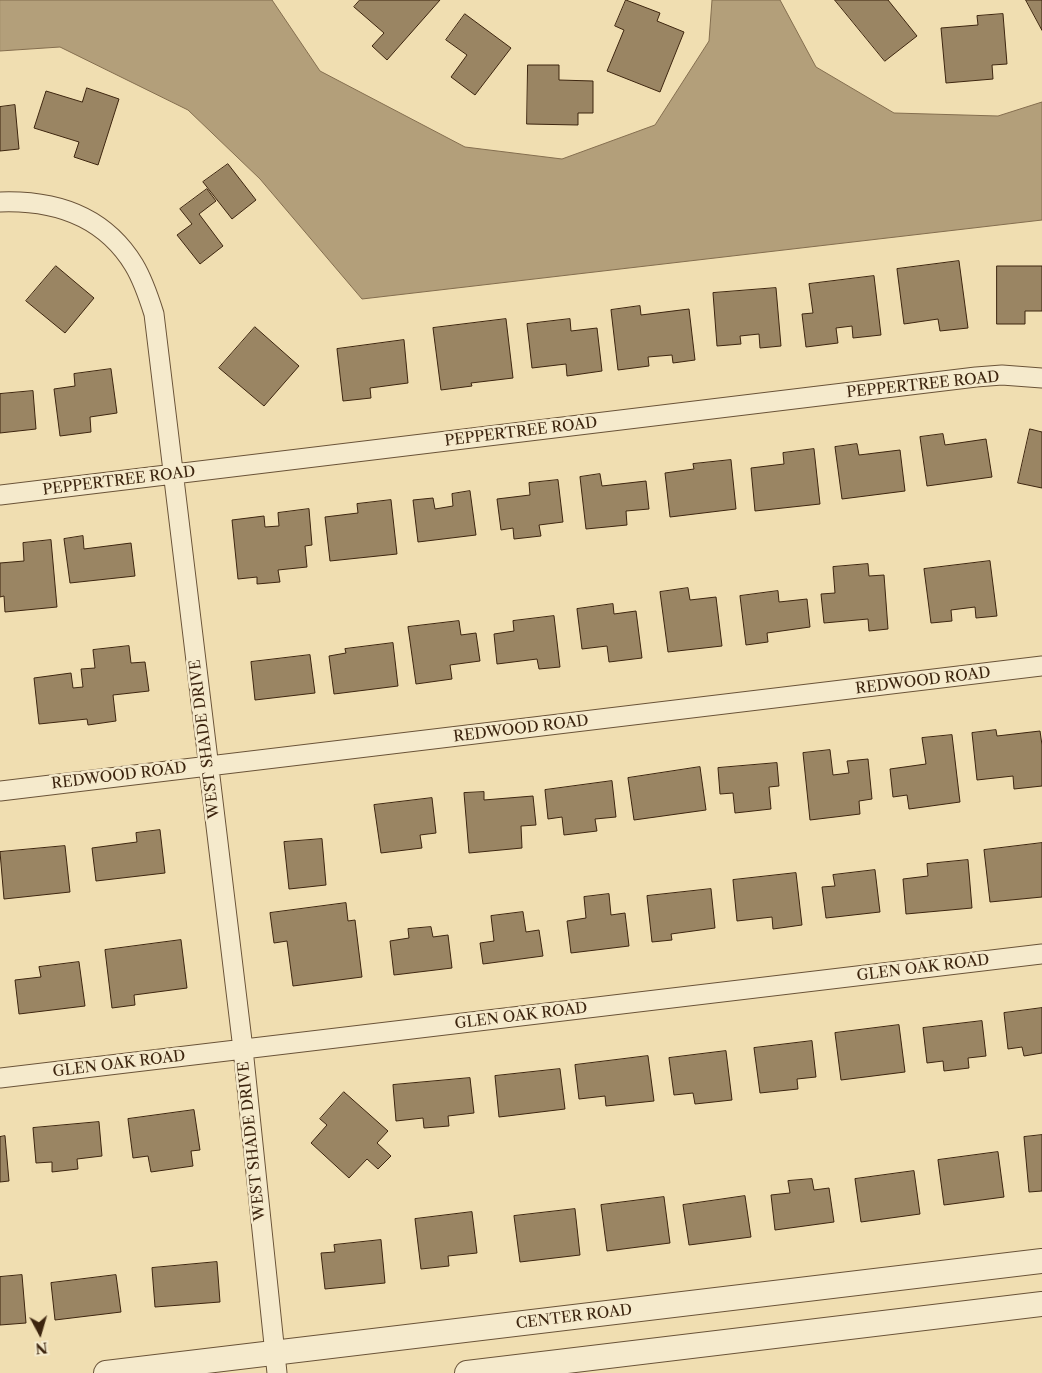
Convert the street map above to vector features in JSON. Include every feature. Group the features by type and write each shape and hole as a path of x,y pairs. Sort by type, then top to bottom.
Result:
{"street":[{"name":"WEST SHADE DRIVE","path":"0,202 47,204 69,211 96,224 116,241 134,265 145,286 154,314 243,1049 276,1363"},
{"name":"PEPPERTREE ROAD","path":"0,495 976,377 1002,375 1042,378"},
{"name":"REDWOOD ROAD","path":"0,791 1042,666"},
{"name":"GLEN OAK ROAD","path":"0,1078 1042,954"},
{"name":"CENTER ROAD","path":"106,1373 276,1363 1042,1261"},
{"path":"467,1373 1042,1304"}],"shaded area":[{"path":"0,0 272,0 320,71 465,147 562,159 655,125 709,41 712,0 780,0 816,67 894,113 998,116 1042,102 1042,220 362,299 260,179 188,110 60,47 0,51"}],"building":[{"path":"360,0 440,0 387,60 372,46 384,33 354,7"},
{"path":"626,0 660,13 657,21 684,32 660,92 607,71 624,30 615,26"},
{"path":"835,0 888,0 917,36 885,61"},
{"path":"1026,0 1042,0 1042,30"},
{"path":"465,14 511,48 475,95 451,77 467,55 446,40"},
{"path":"1003,14 1007,64 992,65 993,79 946,83 941,28 978,25 977,16"},
{"path":"528,65 559,65 559,80 593,81 593,113 578,113 578,125 527,124"},
{"path":"87,88 119,99 98,165 74,157 79,142 34,128 46,91 82,102"},
{"path":"15,105 19,149 0,151 0,107"},
{"path":"228,164 256,200 232,219 203,182"},
{"path":"207,189 216,201 199,214 223,246 200,264 177,235 192,224 180,209"},
{"path":"959,261 968,328 940,331 938,319 904,324 897,269"},
{"path":"56,266 94,298 65,333 26,301"},
{"path":"997,266 1042,266 1042,311 1025,311 1025,324 997,324"},
{"path":"874,276 881,335 853,338 852,326 836,328 838,343 806,347 802,314 813,313 809,284"},
{"path":"776,288 781,346 760,348 759,334 740,336 741,344 717,346 713,293"},
{"path":"640,306 641,315 689,309 695,360 673,363 672,355 648,357 649,366 618,370 611,310"},
{"path":"506,319 513,378 471,383 472,386 441,390 433,328"},
{"path":"570,319 571,331 597,328 602,371 567,376 566,364 532,368 527,324"},
{"path":"255,327 299,366 264,406 219,368"},
{"path":"404,340 408,383 370,388 371,398 343,401 337,349"},
{"path":"111,369 117,413 90,417 91,432 60,436 54,389 75,386 74,374"},
{"path":"33,391 36,429 0,433 0,394"},
{"path":"1030,429 1042,432 1042,488 1018,483"},
{"path":"943,434 945,445 986,439 992,477 927,486 920,437"},
{"path":"857,444 859,455 900,450 905,491 842,499 835,447"},
{"path":"814,449 820,504 755,511 751,468 784,464 783,453"},
{"path":"731,460 736,509 670,517 665,473 694,469 693,464"},
{"path":"600,474 602,486 646,481 649,509 626,511 627,525 586,529 580,477"},
{"path":"558,480 563,522 539,525 541,536 514,539 513,528 501,530 497,499 530,495 529,483"},
{"path":"470,491 476,535 418,542 413,500 433,498 435,509 453,506 452,494"},
{"path":"391,500 397,554 330,561 325,517 358,513 357,504"},
{"path":"309,509 312,545 305,546 307,567 278,570 280,582 257,584 257,577 238,579 232,520 264,516 265,527 279,526 278,513"},
{"path":"83,536 84,549 131,543 135,576 70,583 64,539"},
{"path":"51,540 57,607 5,612 4,596 0,597 0,563 24,561 23,543"},
{"path":"990,561 997,616 976,618 975,607 951,610 952,621 931,623 924,569"},
{"path":"868,564 869,576 884,575 888,629 869,631 868,619 824,623 821,594 835,593 833,567"},
{"path":"688,588 690,600 716,597 722,646 668,652 660,592"},
{"path":"778,591 779,602 807,599 810,627 767,633 768,642 746,645 740,596"},
{"path":"613,604 614,614 636,611 642,658 609,662 607,646 582,649 577,609"},
{"path":"554,616 560,667 539,669 537,659 497,664 494,634 514,631 513,621"},
{"path":"459,621 461,635 476,633 480,661 450,665 452,679 416,684 408,627"},
{"path":"393,643 398,686 334,694 329,656 346,653 345,649"},
{"path":"129,646 131,663 145,662 149,691 113,695 116,721 88,725 87,719 39,724 34,678 71,673 73,688 83,687 81,669 95,668 93,650"},
{"path":"310,655 315,693 255,700 251,662"},
{"path":"996,730 997,736 1040,731 1042,786 1014,789 1013,776 977,780 972,733"},
{"path":"952,735 960,802 909,809 907,795 893,797 890,769 926,764 922,738"},
{"path":"830,750 833,775 849,773 847,761 868,759 872,799 859,801 860,814 810,820 803,753"},
{"path":"777,763 779,786 769,787 771,809 735,813 733,793 720,794 718,768"},
{"path":"700,767 706,810 634,820 628,778"},
{"path":"612,781 616,817 595,819 597,831 564,835 562,817 548,819 545,790"},
{"path":"484,792 484,800 533,796 536,825 521,826 522,848 469,853 464,793"},
{"path":"432,798 436,833 420,835 422,848 381,853 374,805"},
{"path":"160,830 165,873 96,881 92,848 137,842 136,833"},
{"path":"322,839 326,885 289,889 284,842"},
{"path":"1042,843 1042,897 990,902 984,850"},
{"path":"65,846 70,892 4,899 0,852"},
{"path":"968,860 972,908 906,914 903,879 928,876 927,864"},
{"path":"875,870 880,912 826,918 822,887 835,886 833,875"},
{"path":"796,873 802,925 773,929 772,917 737,921 733,880"},
{"path":"711,889 715,928 671,934 672,940 652,942 647,896"},
{"path":"609,894 611,915 625,913 629,946 571,953 567,921 586,918 584,897"},
{"path":"346,903 348,921 355,920 362,977 293,986 287,941 274,943 270,913"},
{"path":"523,912 526,932 539,930 543,956 483,964 480,943 494,941 491,916"},
{"path":"431,927 433,937 448,935 452,968 394,975 390,941 409,938 408,929"},
{"path":"181,940 187,988 134,995 135,1005 112,1008 105,950"},
{"path":"79,962 85,1006 19,1014 15,980 41,977 39,967"},
{"path":"1042,1008 1042,1053 1024,1056 1022,1047 1008,1049 1004,1013"},
{"path":"982,1021 986,1056 968,1058 969,1068 944,1071 943,1061 927,1063 923,1028"},
{"path":"899,1025 905,1072 841,1080 835,1033"},
{"path":"812,1041 816,1077 797,1079 798,1089 760,1093 754,1048"},
{"path":"726,1051 732,1100 695,1104 693,1093 674,1095 669,1058"},
{"path":"648,1056 654,1101 606,1106 605,1096 579,1099 575,1065"},
{"path":"560,1069 565,1109 499,1117 495,1076"},
{"path":"470,1078 474,1113 448,1116 449,1126 424,1128 423,1118 396,1121 393,1085"},
{"path":"344,1092 388,1131 377,1143 391,1156 378,1169 367,1159 349,1178 311,1143 327,1125 320,1119"},
{"path":"194,1110 200,1150 191,1151 193,1166 151,1172 148,1156 133,1158 128,1119"},
{"path":"99,1122 102,1156 77,1159 78,1169 52,1172 52,1162 36,1163 33,1128"},
{"path":"1042,1135 1042,1191 1029,1192 1024,1137"},
{"path":"5,1136 9,1181 0,1182 0,1137"},
{"path":"998,1152 1004,1197 944,1205 938,1160"},
{"path":"914,1171 920,1214 861,1222 855,1179"},
{"path":"812,1179 814,1190 829,1188 834,1222 775,1230 771,1195 790,1193 788,1181"},
{"path":"745,1196 751,1237 689,1245 683,1205"},
{"path":"664,1197 670,1243 607,1251 601,1205"},
{"path":"575,1209 580,1255 520,1262 514,1216"},
{"path":"472,1212 477,1253 448,1256 449,1266 421,1269 415,1219"},
{"path":"381,1240 385,1283 325,1289 321,1253 335,1252 334,1245"},
{"path":"217,1262 220,1302 155,1307 152,1268"},
{"path":"22,1275 26,1323 0,1325 0,1277"},
{"path":"116,1275 121,1312 55,1320 51,1283"}]}
